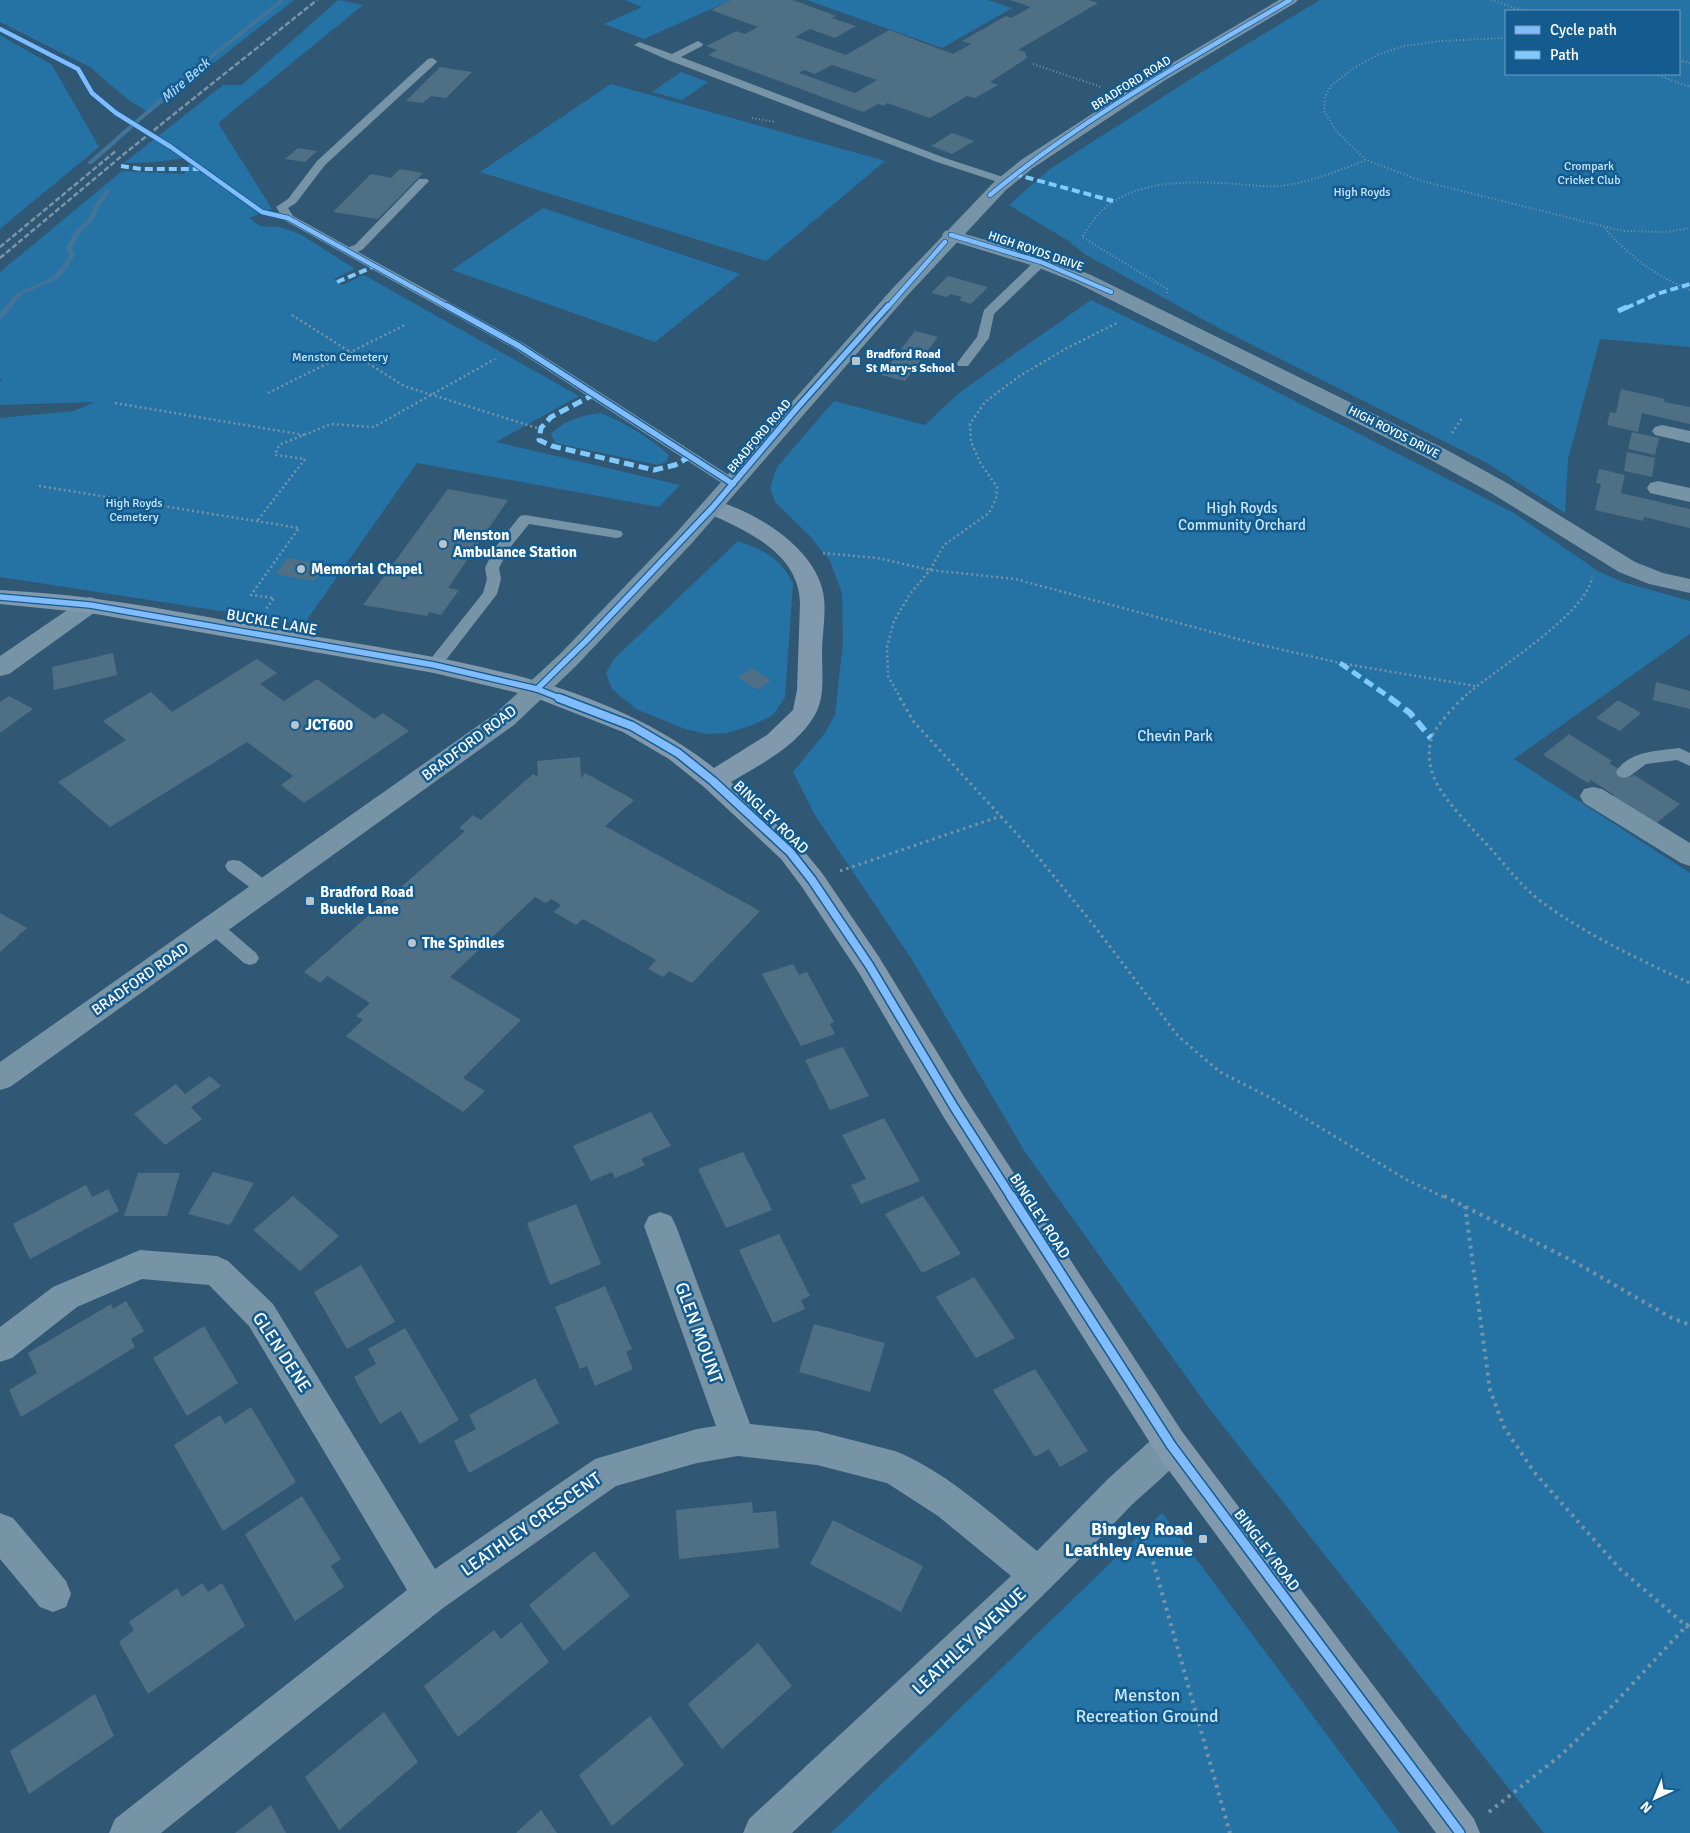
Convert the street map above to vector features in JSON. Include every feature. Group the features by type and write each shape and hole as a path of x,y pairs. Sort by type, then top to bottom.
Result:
{"main road":[{"name":"BRADFORD ROAD","path":"0,1078 485,735 537,689 587,640 713,507 797,408 952,235 1005,181 1027,164 1130,96 1290,0"}],"street":[{"name":"HIGH ROYDS DRIVE","path":"952,235 1041,262 1084,279 1437,454 1499,488 1627,567 1658,579 1690,586"},
{"path":"1662,431 1690,437"},
{"path":"1658,488 1690,495"},
{"path":"713,507 755,527 790,552 802,568 811,592 809,694 804,712 771,744 713,781"},
{"name":"BUCKLE LANE","path":"0,597 90,605 434,665 537,689"},
{"path":"0,668 90,605"},
{"name":"BINGLEY ROAD","path":"537,689 632,726 678,753 713,781 790,852 812,880 869,965 954,1107 1171,1445 1460,1833"},
{"path":"1598,792 1690,856"},
{"name":"GLEN MOUNT","path":"660,1226 738,1439"},
{"name":"GLEN DENE","path":"0,1347 65,1297 140,1264 217,1271 261,1315 430,1595"},
{"name":"LEATHLEY CRESCENT","path":"129,1833 430,1595 607,1471 697,1446 738,1439 817,1448 895,1468 951,1504 1039,1575"},
{"name":"LEATHLEY AVENUE","path":"763,1833 1039,1575 1121,1490 1171,1445"},
{"path":"0,1531 53,1594"}],"lane":[{"path":"672,58 698,44"},
{"path":"639,45 941,160 1005,181"},
{"path":"432,61 321,163 292,201 282,208 288,218 519,346 733,484"},
{"path":"350,251 359,247 423,182"},
{"path":"963,363 983,338 988,313 1041,262"},
{"path":"434,665 490,594 494,579 492,568 501,550 525,519 616,534"},
{"path":"1624,772 1642,759 1679,754 1690,760"},
{"path":"234,866 266,890"},
{"path":"214,927 250,958"}],"path":[{"path":"1491,0 1521,10"},
{"path":"1505,38 1441,41 1390,50 1365,61 1331,86 1325,97 1324,111 1337,132 1366,160 1388,169 1451,189 1604,228 1647,232 1690,228"},
{"path":"1033,64 1130,96"},
{"path":"1658,75 1690,87"},
{"path":"1366,160 1308,182 1278,186 1197,182 1159,185 1131,192 1113,201 1089,222 1082,237 1167,289 1167,293 1161,301 1146,310 1068,345 987,401 970,424 971,442 981,464 997,487 996,499 990,513 944,545 930,570 910,594 894,621 887,647 888,676 914,722 1039,858 1092,923 1178,1036 1220,1072 1273,1099 1407,1180 1465,1206 1573,1261 1672,1318 1690,1325"},
{"path":"1604,228 1627,252 1661,276 1690,290"},
{"path":"292,316 404,386 540,429"},
{"path":"268,393 407,324"},
{"path":"258,520 305,460 275,455 279,446 331,424 374,427 519,346"},
{"path":"115,403 304,435"},
{"path":"39,486 299,528 251,595"},
{"path":"1595,549 1591,584 1572,609 1536,643 1475,686 1452,708 1431,738 1429,759 1437,783 1458,813 1516,877 1544,904 1581,928 1628,954 1690,983"},
{"path":"790,552 834,553 877,558 930,570 1015,579 1253,643 1340,663 1475,686"},
{"path":"812,880 1001,816"},
{"path":"1465,1206 1490,1390 1504,1427 1534,1472 1620,1569 1689,1626 1612,1706 1561,1755 1492,1809"},
{"path":"1121,1490 1152,1558 1230,1833"}],"green space":[{"path":"0,0 294,0 150,113 128,100 90,67 0,22"},
{"path":"338,0 363,5 218,123 272,209 249,218 260,226 279,227 300,234 355,269 334,279 342,285 364,275 579,396 496,442 680,485 659,507 417,463 304,624 0,577 0,418 74,411 95,402 0,405 0,381 2,379 0,378 0,272 122,171 184,174 193,157 156,162 124,163 223,85 242,85"},
{"path":"625,0 731,0 644,39 604,24 642,7"},
{"path":"807,0 988,0 1012,8 942,48"},
{"name":"High Royds","path":"1320,0 1690,0 1690,347 1600,339 1568,459 1565,513 1487,463 1213,325 1086,255 1067,240 1009,205 1050,169 1216,63"},
{"path":"0,35 52,65 99,147 0,229"},
{"path":"681,72 708,82 682,100 652,92"},
{"path":"611,84 885,161 766,261 480,172"},
{"path":"543,208 740,274 655,342 452,270"},
{"name":"Chevin Park","path":"1091,300 1213,359 1514,513 1598,571 1622,582 1690,601 1690,634 1514,759 1690,873 1690,1833 1544,1833 1208,1407 1025,1152 911,958 816,817 793,772 825,733 835,715 843,643 842,593 830,561 808,534 775,502 770,488 777,467 834,401 925,425 960,392"},
{"path":"600,413 627,425 654,443 669,455 666,462 658,465 555,443 551,434 556,429 580,417"},
{"path":"738,541 764,552 777,561 793,583 785,697 773,715 753,725 727,733 707,734 685,729 636,709 612,689 606,673 614,659"},
{"name":"Menston Recreation Ground","path":"1162,1513 1400,1833 831,1833"}],"building":[{"path":"731,0 793,0 836,16 832,18 856,26 835,38 810,29 795,37 846,55 889,30 953,54 971,44 962,41 1006,16 1011,18 1031,7 1010,0 1088,0 1098,3 1018,50 1025,52 1027,58 990,82 998,85 975,98 967,96 930,118 887,103 884,106 878,104 863,112 708,55 717,50 706,46 736,31 745,34 758,27 711,10","holes":["832,65 877,80 855,93 799,73 804,70 815,74"]},
{"path":"440,67 472,72 446,98 431,96 423,103 406,101"},
{"path":"952,133 974,141 952,154 931,146"},
{"path":"298,148 317,151 305,162 285,159"},
{"path":"400,169 423,173 378,219 333,212 371,174 391,178"},
{"path":"948,276 988,287 971,304 959,300 962,297 950,294 947,297 931,293"},
{"path":"915,331 938,337 905,381 881,375"},
{"path":"1621,389 1665,399 1664,402 1690,407 1690,424 1642,413 1638,432 1607,425 1610,412 1616,413"},
{"path":"1632,432 1659,438 1655,455 1628,449"},
{"path":"1627,452 1655,458 1652,477 1624,471"},
{"path":"1599,469 1625,475 1621,493 1690,509 1690,528 1644,517 1643,521 1595,510 1601,484 1596,483"},
{"name":"Menston Ambulance Station","path":"448,489 508,500 448,588 459,590 441,615 430,612 427,616 363,605"},
{"name":"Memorial Chapel","path":"287,558 326,565 314,581 276,574"},
{"path":"113,653 117,675 54,690 52,667"},
{"path":"257,659 277,673 260,684 284,701 317,679 374,719 383,713 409,731 304,803 281,785 293,776 247,742 110,827 58,782 126,740 103,721 151,692 172,712"},
{"path":"752,668 771,681 757,690 738,677"},
{"path":"1656,682 1690,691 1690,709 1653,700"},
{"path":"9,696 33,709 0,733 0,702"},
{"path":"1618,700 1641,713 1620,731 1596,718"},
{"path":"1569,734 1612,761 1609,763 1631,777 1634,775 1680,804 1654,825 1611,798 1614,795 1591,780 1588,783 1543,755"},
{"name":"The Spindles","path":"580,757 581,778 585,773 634,800 605,826 760,911 692,983 669,971 663,977 648,969 656,960 583,919 576,925 554,912 561,905 551,899 546,903 535,897 450,977 521,1020 463,1078 485,1091 463,1112 346,1036 363,1020 356,1016 370,1003 327,976 320,983 304,972 465,831 459,828 473,815 481,820 533,774 538,777 537,761"},
{"path":"0,913 27,928 0,952"},
{"path":"793,964 799,975 807,972 834,1022 830,1024 835,1034 801,1046 762,974"},
{"path":"843,1047 869,1096 830,1110 805,1060"},
{"path":"210,1076 221,1086 191,1107 202,1119 165,1145 134,1114 176,1084 185,1094"},
{"path":"651,1112 671,1146 641,1159 645,1165 632,1171 615,1178 612,1172 591,1181 573,1146"},
{"path":"884,1118 920,1181 861,1204 851,1185 866,1179 842,1135"},
{"path":"743,1152 772,1210 726,1228 698,1169"},
{"path":"213,1172 254,1183 230,1225 188,1214"},
{"path":"138,1173 180,1173 167,1216 124,1216"},
{"path":"86,1185 92,1197 108,1189 119,1211 30,1259 13,1224"},
{"path":"293,1196 339,1236 300,1271 253,1230"},
{"path":"923,1196 961,1254 922,1273 885,1214"},
{"path":"576,1204 601,1264 550,1285 527,1223"},
{"path":"779,1234 810,1296 801,1300 805,1309 773,1323 739,1250"},
{"path":"361,1265 395,1322 347,1349 314,1292"},
{"path":"974,1277 1015,1338 976,1358 936,1297"},
{"path":"605,1286 632,1349 626,1352 633,1369 595,1386 587,1366 580,1369 555,1307"},
{"path":"126,1301 144,1331 131,1339 135,1347 21,1417 9,1390 37,1373 28,1353 111,1304 113,1309"},
{"path":"814,1324 885,1343 870,1392 799,1372"},
{"path":"204,1326 238,1383 187,1416 153,1358"},
{"path":"405,1328 459,1420 420,1444 401,1411 380,1424 354,1377 376,1364 368,1349"},
{"path":"1035,1369 1088,1451 1060,1467 1049,1449 1035,1457 993,1390"},
{"path":"535,1378 559,1423 469,1473 454,1441 476,1429 469,1415"},
{"path":"251,1407 296,1482 223,1531 174,1445 220,1415 225,1424"},
{"path":"302,1496 341,1559 331,1566 344,1587 295,1621 245,1534"},
{"path":"752,1502 753,1513 776,1511 779,1548 679,1559 676,1510"},
{"path":"833,1520 923,1566 901,1612 810,1564"},
{"path":"594,1551 630,1596 564,1651 529,1605"},
{"path":"202,1583 208,1592 222,1583 245,1626 148,1694 119,1642 134,1630 129,1622 177,1588 182,1597"},
{"path":"521,1622 549,1662 458,1737 424,1686 494,1630 501,1639"},
{"path":"758,1643 792,1686 722,1749 688,1704"},
{"path":"95,1694 114,1736 29,1794 10,1751"},
{"path":"384,1712 418,1762 339,1830 305,1777"},
{"path":"650,1716 684,1765 612,1826 579,1775"},
{"path":"271,1805 286,1833 235,1833"},
{"path":"541,1810 557,1833 516,1833"}],"waterway":[{"name":"Mire Beck","path":"90,163 203,63 283,0"},
{"name":"Mire Beck","path":"0,317 18,295 56,278 61,273 72,255 69,248 77,232 90,221 108,190"}],"railway":[{"path":"0,258 124,154 317,0"},
{"path":"0,247 117,150"}],"marked path":[{"path":"121,166 141,169 200,169"},
{"path":"1014,174 1113,201"},
{"path":"337,282 375,266"},
{"path":"1618,311 1657,294 1690,284"},
{"path":"595,394 551,417 541,428 539,440 552,446 654,470 675,465 691,456"},
{"path":"1340,663 1378,688 1410,713 1431,738"}],"cycle path":[{"path":"990,195 1027,164 1158,78 1290,0"},
{"path":"0,29 78,69 92,93 116,113 171,147 262,212 288,218 519,346 733,484"},
{"path":"951,235 1041,262 1111,292"},
{"path":"537,689 587,640 713,507 797,408 945,242"},
{"path":"0,597 90,605 434,665 537,689 632,726 678,753 713,781 790,852 812,880 869,965 954,1107 1171,1445 1460,1833"}],"place":[{"name":"Bradford Road St Mary-s School","path":"856,361"},
{"name":"Menston Ambulance Station","path":"443,544"},
{"name":"Memorial Chapel","path":"301,569"},
{"name":"JCT600","path":"295,725"},
{"name":"Bradford Road Buckle Lane","path":"310,901"},
{"name":"The Spindles","path":"412,943"},
{"name":"Bingley Road Leathley Avenue","path":"1203,1539"}],"park label":[{"name":"Crompark Cricket Club","path":"1589,173"},
{"name":"Menston Cemetery","path":"340,357"},
{"name":"High Royds Cemetery","path":"134,510"},
{"name":"High Royds Community Orchard","path":"1242,516"}]}
